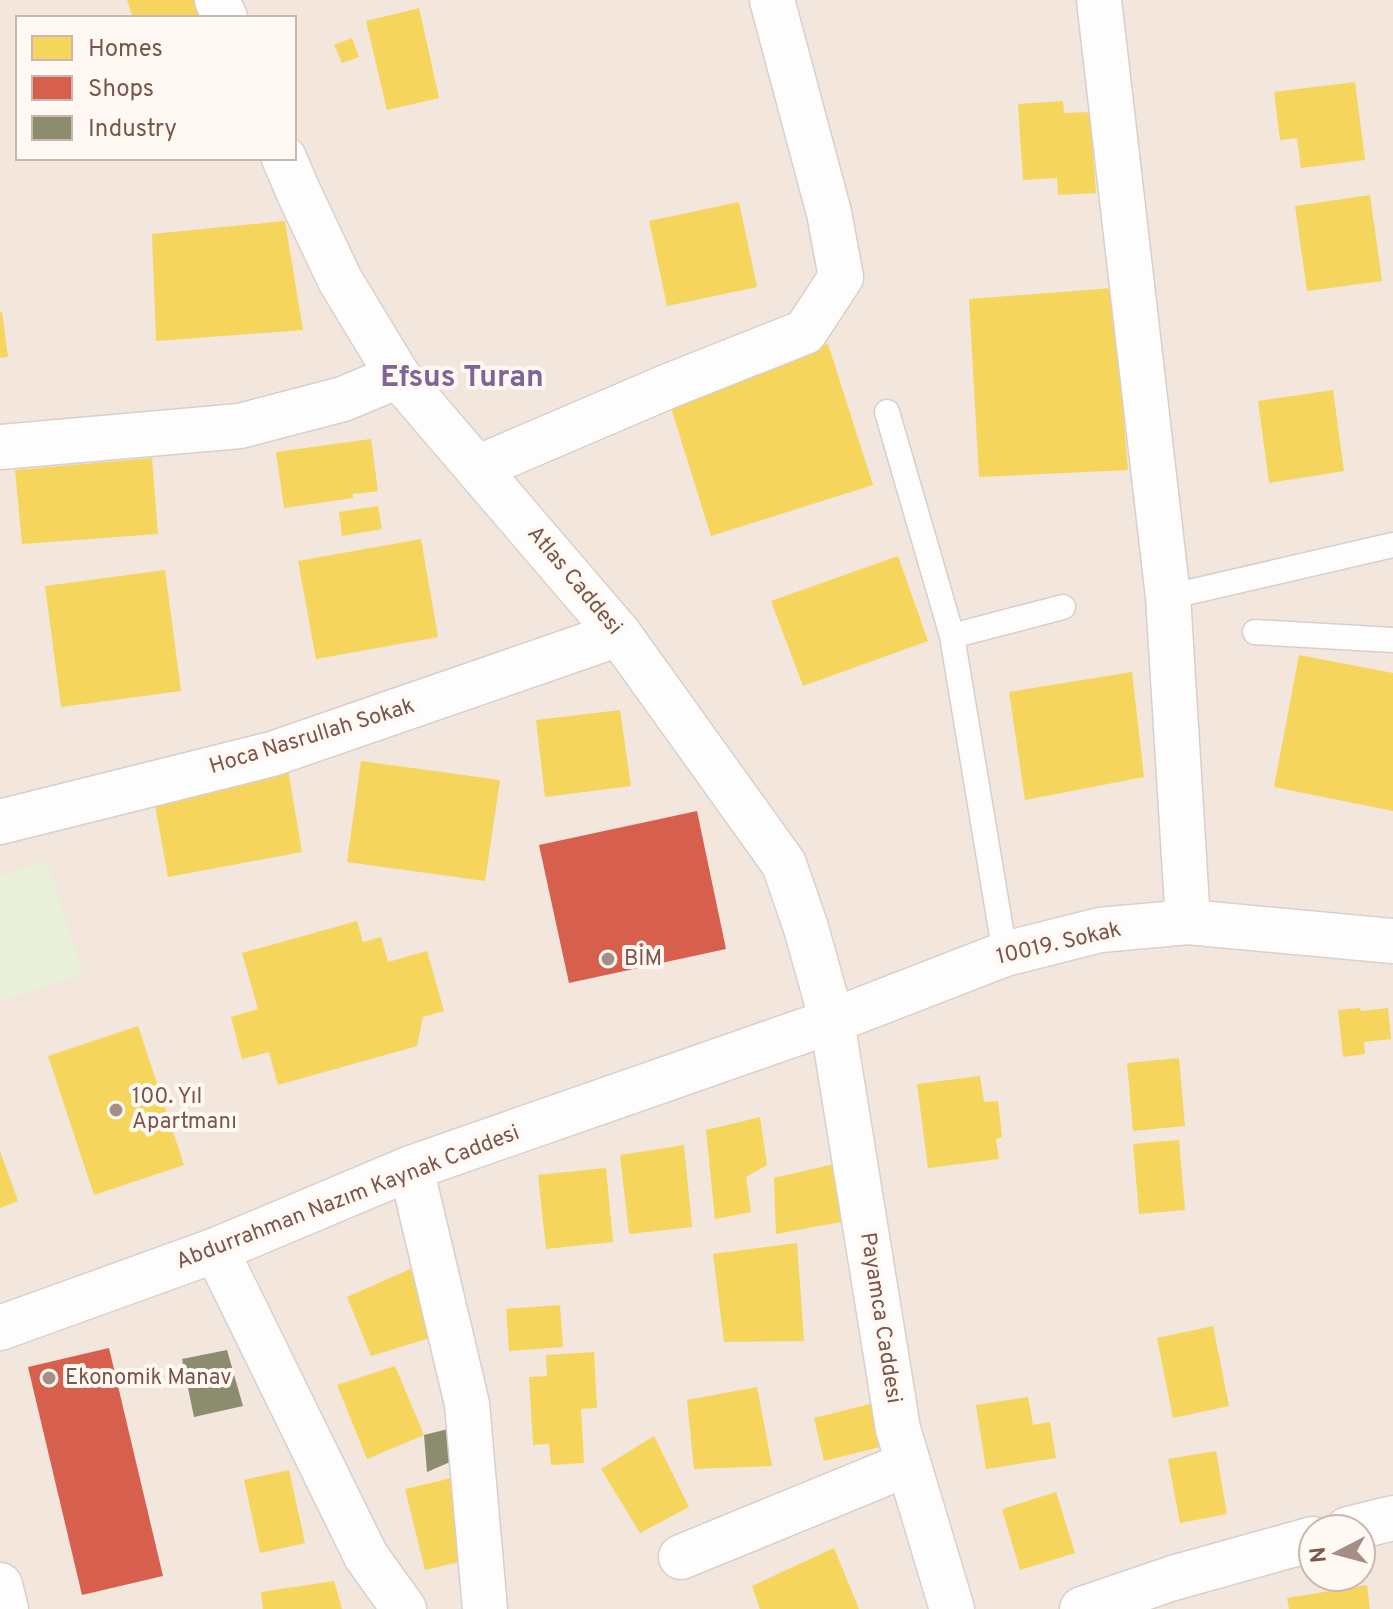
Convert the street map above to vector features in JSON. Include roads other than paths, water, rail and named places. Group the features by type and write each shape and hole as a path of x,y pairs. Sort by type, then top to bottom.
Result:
{"street":[{"path":"477,468 805,332 841,277 829,213 772,0"},
{"path":"1099,0 1168,597 1188,922"},
{"name":"Atlas Caddesi","path":"285,160 340,280 398,376 619,634 784,864 832,1021"},
{"path":"0,447 240,426 343,399 398,376"},
{"name":"Hoca Nasrullah Sokak","path":"0,822 272,754 619,634"},
{"name":"10019. Sokak","path":"832,1021 1005,954 1100,930 1188,922 1393,941"},
{"name":"Abdurrahman Nazım Kaynak Caddesi","path":"0,1328 216,1250 411,1168 832,1021"},
{"name":"Payamca Caddesi","path":"832,1021 898,1429 952,1609"},
{"path":"411,1168 467,1404 485,1609"},
{"path":"216,1250 366,1556 404,1609"},
{"path":"681,1557 908,1464"},
{"path":"1082,1609 1173,1578 1297,1543"},
{"path":"0,1585 6,1609"}],"lane":[{"path":"887,412 952,636 1005,954"},
{"path":"1168,597 1393,545"},
{"path":"952,636 1063,607"},
{"path":"1255,632 1393,640"}],"place":[{"name":"BİM","path":"608,959"},
{"name":"100. Yıl Apartmanı","path":"116,1110"},
{"name":"Ekonomik Manav","path":"49,1378"}],"district":[{"name":"Efsus Turan","path":"462,378"}]}
